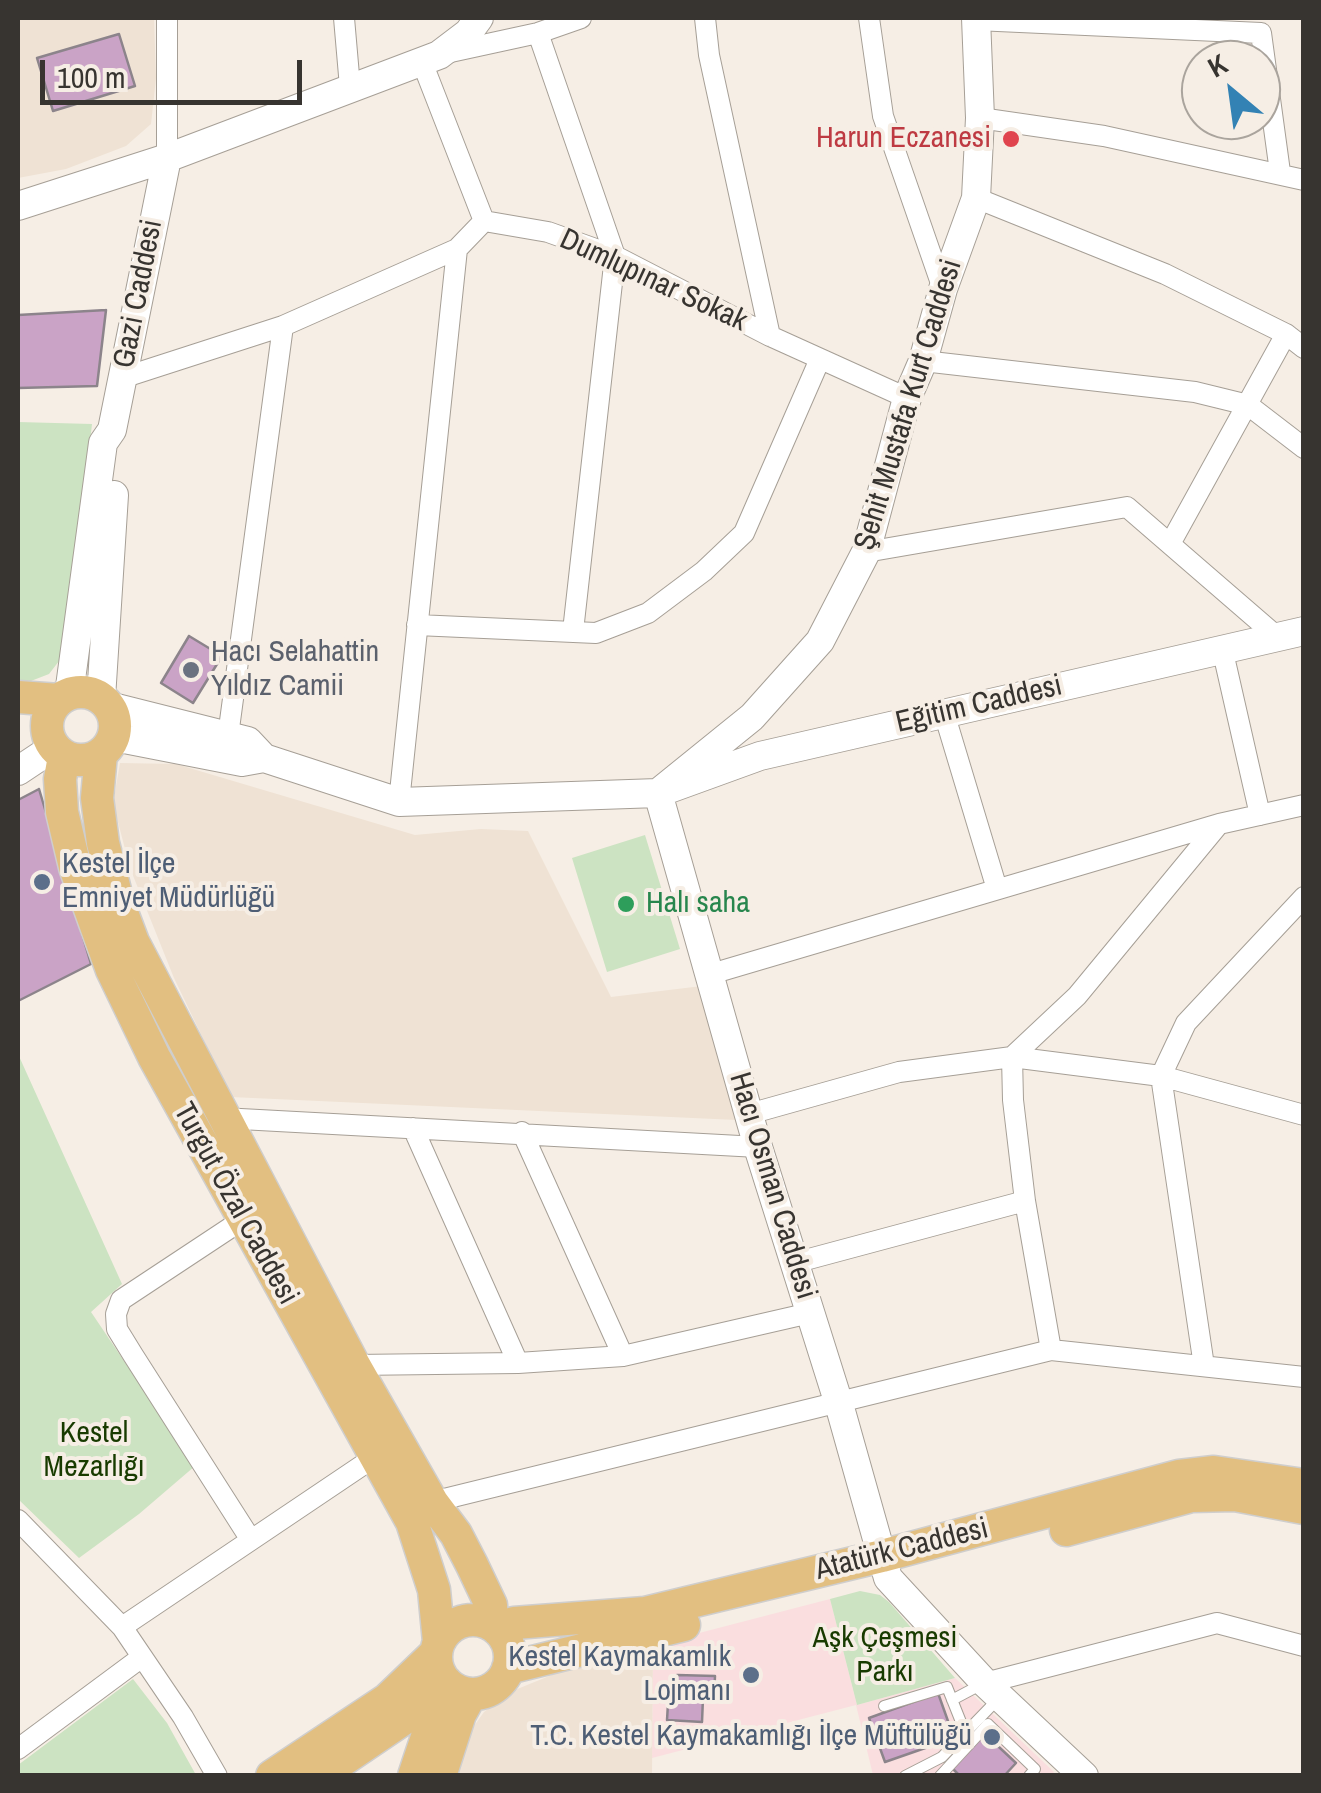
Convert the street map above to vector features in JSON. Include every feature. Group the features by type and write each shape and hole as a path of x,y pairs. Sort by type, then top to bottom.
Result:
{"main road":[{"path":"18,206 166,158 430,58 468,33 479,18"},
{"name":"Şehit Mustafa Kurt Caddesi","path":"658,793 752,717 820,641 866,552 906,398 923,361 943,289 976,198 980,118 976,19"},
{"name":"Gazi Caddesi","path":"74,724 118,443 112,430 166,158"},
{"name":"Eğitim Caddesi","path":"658,793 760,756 1304,631"},
{"path":"18,698 74,724 242,762 264,758"},
{"path":"18,771 74,724 228,736 248,742 264,758 399,802 658,793"},
{"name":"Turgut Özal Caddesi","path":"74,724 97,798 118,902 164,1006 354,1365 432,1502 456,1534 491,1605 495,1628"},
{"name":"Turgut Özal Caddesi","path":"74,724 60,779 62,812 75,866 112,970 154,1058 412,1522 434,1590 449,1671"},
{"name":"Hacı Osman Caddesi","path":"658,793 758,1146 839,1404 885,1567"},
{"name":"Atatürk Caddesi","path":"885,1567 1179,1476 1214,1472 1304,1485"},
{"name":"Atatürk Caddesi","path":"508,1668 788,1589 1191,1496 1235,1495 1304,1508"},
{"path":"885,1567 992,1690 1040,1764 1084,1776"},
{"name":"Atatürk Caddesi","path":"495,1628 514,1623 645,1613 788,1589"},
{"path":"272,1776 388,1699 449,1671 494,1688 508,1668 508,1644 495,1628 468,1620 446,1631 449,1671 460,1714 440,1776"},
{"path":"319,1776 415,1711 449,1671"},
{"path":"414,1776 449,1671"}],"street":[{"path":"166,158 167,18"},
{"path":"344,18 350,87"},
{"path":"122,378 283,326 457,249 484,222 430,58 538,33 581,18"},
{"path":"706,18 709,55 770,336"},
{"path":"869,18 883,116 943,289"},
{"path":"976,19 1262,25 1280,172"},
{"path":"538,33 615,256 573,630"},
{"path":"980,118 1104,136 1304,180"},
{"path":"976,198 1165,274 1286,334 1304,348"},
{"name":"Dumlupınar Sokak","path":"484,222 548,232 615,256 770,336 906,398"},
{"path":"399,802 457,249"},
{"path":"228,736 283,326"},
{"path":"1170,544 1286,334"},
{"path":"417,624 596,633 648,613 704,571 744,533 820,358"},
{"path":"923,361 1196,392 1248,405 1304,448"},
{"path":"866,552 1127,507 1275,635"},
{"path":"1222,648 1260,815"},
{"path":"944,713 997,889"},
{"path":"711,974 1218,824 1304,805"},
{"path":"1052,1350 1025,1201 1012,1057 1077,996 1218,824"},
{"path":"1204,1366 1161,1076 1186,1023 1304,897"},
{"path":"749,1114 900,1072 1012,1057 1161,1076 1304,1115"},
{"path":"222,1118 758,1146"},
{"path":"413,1128 518,1362"},
{"path":"522,1132 623,1356"},
{"path":"794,1263 1025,1201"},
{"path":"246,1218 122,1300 116,1314 118,1329 133,1355 252,1540"},
{"path":"354,1365 623,1356 810,1313"},
{"path":"432,1502 1052,1350 1304,1376"},
{"path":"122,1626 376,1456"},
{"path":"18,1520 122,1626 218,1776"},
{"path":"992,1690 1217,1623 1304,1646"},
{"path":"18,1749 142,1657"}],"lane":[{"path":"884,1706 947,1687 961,1722"},
{"path":"952,1700 992,1690"},
{"path":"906,1776 942,1757 992,1690"},
{"path":"940,1776 988,1724 1040,1764"}],"shaded area":[{"path":"18,18 154,18 156,78 151,124 126,146 66,169 18,178"},
{"path":"120,763 176,764 415,835 481,829 528,831 611,997 702,986 737,1120 231,1097 174,978 130,868 113,803"},
{"name":"Kestel Kaymakamlık Lojmanı","path":"830,1599 857,1705 955,1678 1054,1772 1051,1776 873,1775 856,1705 652,1758 653,1645"},
{"path":"653,1645 652,1775 454,1776 469,1733 484,1712 510,1692 559,1672"}],"green space":[{"path":"18,422 92,424 66,652 49,674 18,686"},
{"name":"Halı saha","path":"645,835 680,949 607,972 572,858"},
{"name":"Kestel Mezarlığı","path":"18,1054 122,1284 91,1312 195,1466 79,1558 18,1499"},
{"name":"Aşk Çeşmesi Parkı","path":"860,1591 880,1595 889,1602 955,1678 857,1705 830,1599"},
{"path":"133,1679 167,1723 196,1775 18,1775 18,1765"}],"building":[{"path":"119,34 135,86 53,111 37,58"},
{"path":"106,310 97,386 18,388 18,315"},
{"name":"Hacı Selahattin Yıldız Camii","path":"189,636 222,656 193,703 161,683"},
{"name":"Kestel İlçe Emniyet Müdürlüğü","path":"39,789 91,964 18,1001 18,800"},
{"name":"Kestel Kaymakamlık Lojmanı","path":"677,1675 715,1676 714,1698 703,1698 702,1722 667,1720 669,1687 677,1687"},
{"path":"938,1693 954,1738 885,1762 869,1718"},
{"name":"T.C. Kestel Kaymakamlığı İlçe Müftülüğü","path":"984,1733 1016,1763 1004,1776 960,1776 951,1767"}],"place":[{"name":"Harun Eczanesi","path":"1011,139"},
{"name":"Hacı Selahattin Yıldız Camii","path":"191,670"},
{"name":"Kestel İlçe Emniyet Müdürlüğü","path":"42,882"},
{"name":"Halı saha","path":"626,904"},
{"name":"Kestel Kaymakamlık Lojmanı","path":"751,1675"},
{"name":"T.C. Kestel Kaymakamlığı İlçe Müftülüğü","path":"992,1737"}]}
